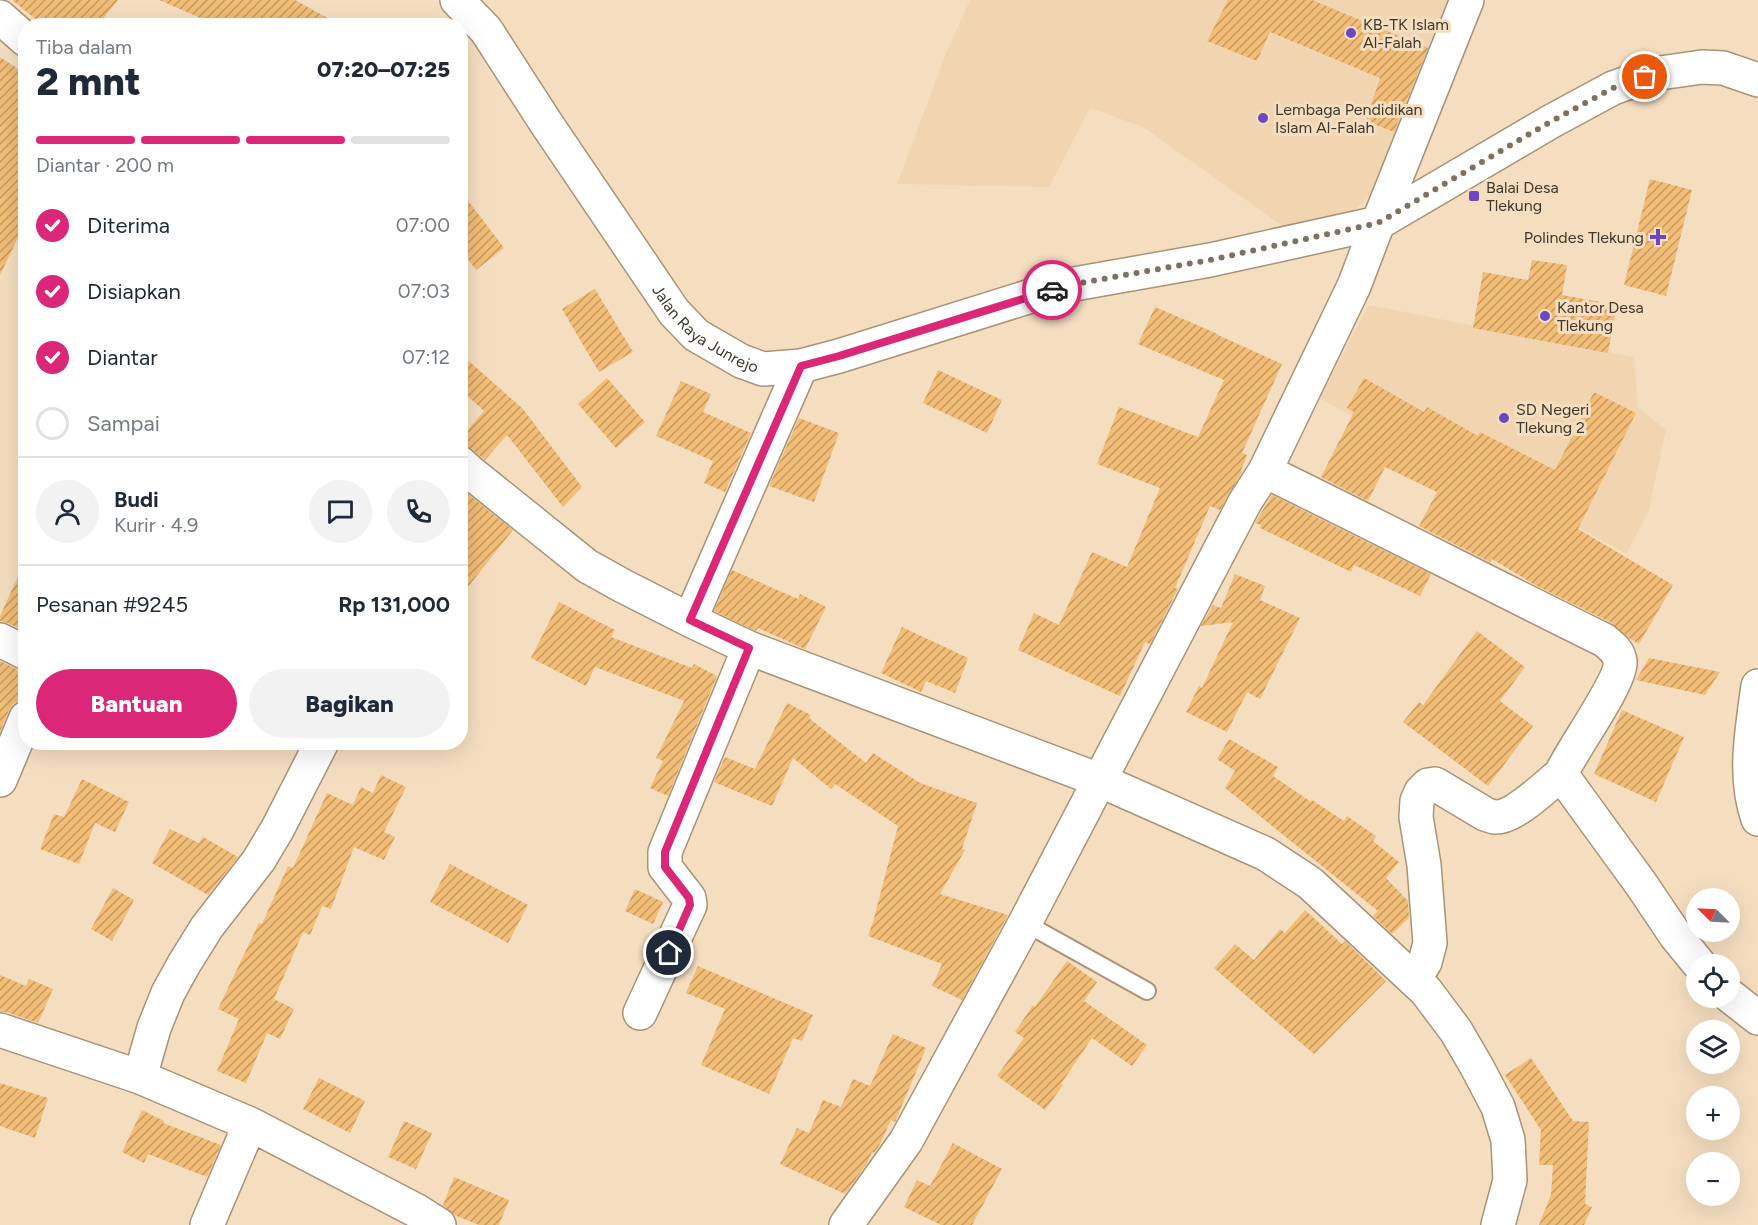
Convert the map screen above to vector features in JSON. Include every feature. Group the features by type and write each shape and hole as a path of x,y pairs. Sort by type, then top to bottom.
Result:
{"street":[{"name":"Jalan Raya Junrejo","path":"457,0 486,30 674,312 696,336 741,362 764,369 801,366 839,356 1063,286 1210,260 1378,223 1550,122 1630,81 1660,73 1702,67 1724,68 1758,80"},
{"path":"846,1225 906,1141 1025,923 1245,502 1265,471 1354,286 1467,0"},
{"path":"0,17 18,33"},
{"path":"690,620 801,366"},
{"path":"1265,471 1604,640 1614,648 1619,656 1621,665 1619,673 1561,774 1520,808 1494,817 1435,784 1428,785 1421,792 1416,816 1424,865 1430,943 1425,962 1414,980"},
{"path":"468,477 587,566 690,620 749,648 1099,780 1266,854 1310,884 1426,991 1477,1067 1498,1107 1508,1140 1510,1180 1498,1225"},
{"path":"0,640 18,648"},
{"path":"640,1013 690,905 689,898 665,867 665,852 749,648"},
{"path":"1758,686 1749,774 1758,819"},
{"path":"0,780 18,737"},
{"path":"140,1077 154,1028 168,993 207,927 260,860 318,750"},
{"path":"1561,774 1691,954"},
{"path":"1740,1004 1758,1018"},
{"path":"0,1030 140,1077 250,1124 422,1220"},
{"path":"207,1225 250,1124"}],"lane":[{"path":"1025,923 1147,991"}],"shaded area":[{"name":"Lembaga Pendidikan Islam Al-Falah","path":"970,0 1458,0 1385,182 1352,212 1292,233 1143,127 1090,108 1049,187 897,184 947,51"},
{"name":"SD Negeri Tlekung 2","path":"1369,305 1634,357 1638,407 1666,430 1648,513 1626,554 1533,502 1472,481 1319,398"}],"building":[{"path":"12,0 118,0 103,18 34,18"},
{"path":"159,0 295,0 328,18 201,18"},
{"path":"1228,0 1312,0 1428,48 1394,132 1366,121 1380,78 1270,32 1257,61 1207,41"},
{"path":"0,57 18,69 18,238 0,275"},
{"name":"Polindes Tlekung","path":"1650,179 1692,190 1666,296 1624,285"},
{"path":"468,201 504,248 476,270 468,260"},
{"name":"Kantor Desa Tlekung","path":"1532,260 1567,265 1562,295 1617,305 1608,353 1473,328 1483,272 1528,280"},
{"path":"595,289 633,352 599,372 562,309"},
{"path":"1155,307 1282,364 1242,453 1247,455 1242,472 1220,510 1210,506 1175,588 1178,589 1150,644 1145,642 1120,696 1018,650 1034,613 1059,625 1092,552 1127,567 1160,488 1097,464 1119,407 1198,437 1224,380 1138,344"},
{"path":"468,360 523,409 582,487 563,507 507,435 485,460 468,448 468,430 484,411 468,396"},
{"path":"938,370 1002,400 987,433 923,403"},
{"path":"607,378 645,422 616,448 578,404"},
{"path":"1364,378 1424,412 1427,407 1478,436 1480,432 1555,470 1594,392 1636,413 1578,529 1673,585 1639,644 1612,623 1537,586 1492,559 1490,562 1419,526 1437,492 1385,467 1368,501 1321,477 1354,412 1347,408"},
{"path":"681,381 711,394 703,412 751,433 725,492 704,483 713,461 656,436"},
{"path":"799,418 839,433 814,502 769,486"},
{"path":"468,494 513,530 468,587"},
{"path":"1272,495 1431,574 1420,596 1354,565 1351,572 1260,528 1261,525 1255,523"},
{"path":"732,570 798,599 800,594 826,607 805,649 758,628 756,631 714,611"},
{"path":"1235,574 1265,586 1260,600 1300,618 1260,699 1247,692 1227,732 1186,712 1199,686 1202,688 1233,622 1201,626 1213,605 1221,608"},
{"path":"18,577 18,628 0,621 0,616"},
{"path":"559,602 615,630 611,637 692,668 694,664 717,676 668,796 650,788 663,761 656,758 684,701 595,667 586,686 531,658"},
{"path":"902,627 968,658 955,693 926,681 921,692 881,673"},
{"path":"1477,631 1525,667 1500,701 1533,726 1488,786 1403,722 1419,702 1423,705"},
{"path":"1649,658 1720,672 1705,695 1636,680"},
{"path":"0,661 18,670 18,702 9,710 0,732"},
{"path":"787,703 811,715 809,718 866,763 873,753 920,783 977,803 962,849 965,850 940,894 1008,915 962,1000 932,986 942,964 868,936 898,826 835,784 831,789 793,758 772,806 714,782 725,757 755,769"},
{"path":"1622,710 1684,737 1656,802 1594,774"},
{"path":"1229,739 1278,767 1273,776 1311,802 1312,800 1344,821 1347,816 1376,836 1373,841 1399,862 1386,878 1408,901 1409,918 1392,934 1373,916 1378,911 1225,788 1235,771 1217,759"},
{"path":"381,775 406,787 384,832 395,837 384,860 354,847 331,909 322,906 310,935 303,932 274,999 294,1009 280,1039 267,1033 246,1083 217,1071 239,1019 218,1009 259,923 262,924 288,866 293,868 327,793 353,805 361,787 373,793"},
{"path":"82,779 129,802 115,832 95,823 79,864 40,849 54,814 64,817"},
{"path":"170,829 199,843 203,837 238,857 208,895 152,863"},
{"path":"450,864 528,905 508,943 430,902"},
{"path":"113,888 134,900 112,941 91,929"},
{"path":"635,889 663,902 653,924 625,911"},
{"path":"1305,910 1342,944 1345,941 1386,981 1314,1054 1214,968 1235,944 1254,960 1280,929 1285,933"},
{"path":"1067,961 1097,982 1084,1001 1147,1045 1132,1066 1092,1038 1045,1110 997,1076 1024,1038 1015,1032"},
{"path":"698,966 813,1015 802,1041 793,1038 769,1094 701,1065 725,1009 686,993"},
{"path":"0,975 26,986 29,979 53,989 38,1023 0,1012"},
{"path":"893,1034 926,1048 895,1122 891,1120 879,1146 874,1153 872,1152 866,1165 845,1194 780,1164 797,1128 809,1133 823,1100 841,1107 853,1079 870,1086"},
{"path":"1531,1058 1573,1121 1589,1122 1585,1204 1592,1207 1584,1225 1539,1225 1551,1195 1553,1165 1539,1165 1541,1130 1505,1075"},
{"path":"319,1078 365,1101 350,1133 303,1109"},
{"path":"0,1083 48,1098 35,1138 0,1126"},
{"path":"142,1110 164,1121 163,1123 221,1145 207,1177 148,1154 144,1163 122,1152"},
{"path":"404,1121 432,1133 416,1169 388,1157"},
{"path":"953,1143 1002,1169 972,1225 941,1225 904,1207 917,1180 930,1186"},
{"path":"454,1177 509,1200 499,1225 479,1225 454,1215 443,1205"}],"way so far":[{"path":"1052,290 1063,286 1210,260 1378,223 1550,122 1613,88 1645,77"}],"place":[{"name":"KB-TK Islam Al-Falah","path":"1351,33"},
{"name":"Lembaga Pendidikan Islam Al-Falah","path":"1263,118"},
{"name":"Balai Desa Tlekung","path":"1474,196"},
{"name":"Polindes Tlekung","path":"1658,237"},
{"name":"Kantor Desa Tlekung","path":"1545,316"},
{"name":"SD Negeri Tlekung 2","path":"1504,418"}],"route":[{"path":"669,953 690,905 689,898 665,867 665,852 749,648 690,620 801,366 1052,290"}]}
